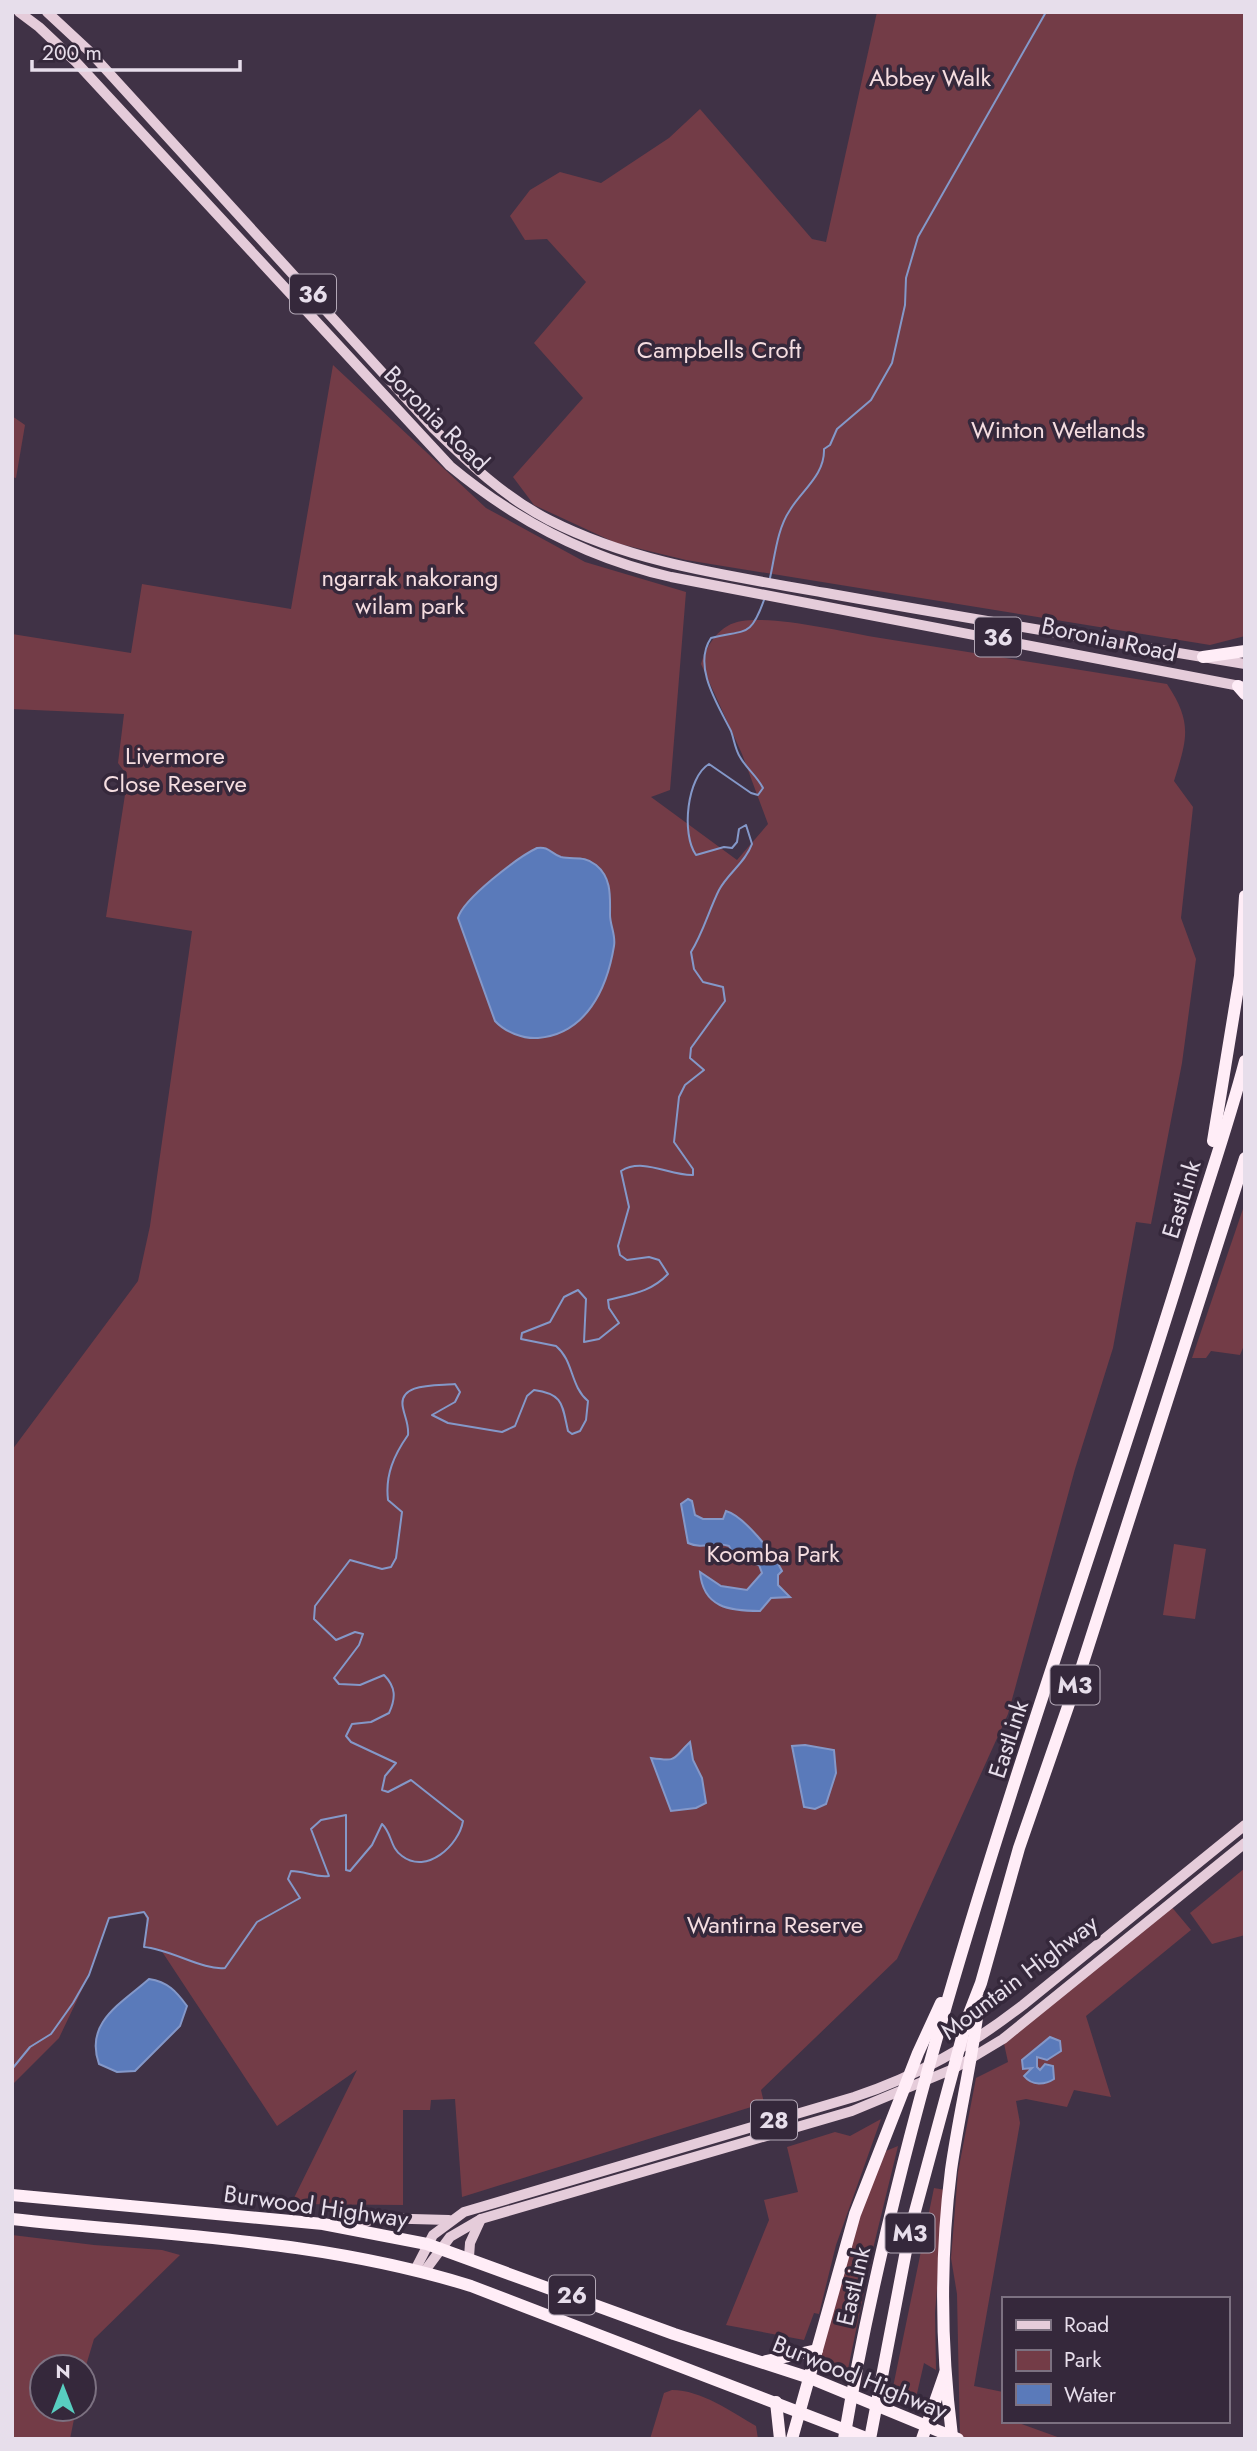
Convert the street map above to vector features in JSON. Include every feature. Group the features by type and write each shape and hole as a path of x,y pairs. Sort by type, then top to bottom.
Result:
{"highway":[{"path":"1203,657 1245,651"},
{"path":"1205,1190 1234,1025 1245,896"},
{"name":"EastLink","path":"844,2439 856,2369 953,1978 1245,1061"},
{"name":"EastLink","path":"870,2439 910,2230 947,2088 973,2015 1018,1849 1081,1669 1245,1158"},
{"path":"792,2439 846,2241 918,2053 953,1978"},
{"path":"955,2438 946,2370 945,2239 951,2170 967,2077 973,2015"},
{"name":"Burwood Highway","path":"12,2195 193,2210 352,2228 427,2244 469,2257 674,2334 764,2361 955,2438"},
{"path":"178,2234 189,2223 193,2210"},
{"name":"Burwood Highway","path":"12,2219 322,2250 419,2271 471,2286 870,2439"},
{"path":"764,2361 817,2350"},
{"path":"922,2439 946,2370"},
{"path":"776,2402 780,2439"}],"main road":[{"name":"Boronia Road","path":"19,12 40,27 76,62 450,466 507,501 628,552 758,580 975,620 1245,664"},
{"name":"Boronia Road","path":"47,12 89,51 433,428 507,501 545,531 621,564 756,593 972,632 1242,689"},
{"path":"299,304 312,293"},
{"path":"972,632 975,620"},
{"name":"Mountain Highway","path":"419,2271 427,2244 449,2220 478,2206 904,2079 970,2045 1060,1977 1245,1825"},
{"name":"Mountain Highway","path":"419,2271 458,2230 481,2219 818,2122 895,2095 953,2069 992,2046 1065,1992 1245,1843"},
{"path":"1153,1898 1163,1910"},
{"path":"1060,1977 1065,1992"},
{"path":"601,2169 605,2183"},
{"path":"352,2228 375,2218 449,2220"},
{"path":"469,2257 470,2243 481,2219"}],"green space":[{"name":"Winton Wetlands","path":"877,12 1245,12 1245,636 1210,645 686,560 616,543 534,505 513,477 583,398 534,343 586,282 547,239 525,240 510,216 530,190 560,172 601,183 669,138 700,109 812,239 826,242"},
{"path":"333,365 486,508 585,562 686,592 670,790 651,797 737,860 768,824 742,754 701,664 716,636 727,626 742,621 808,625 1167,684 1181,710 1185,731 1174,781 1193,807 1181,918 1196,959 1182,1063 1151,1224 1136,1222 1113,1348 1075,1469 1008,1714 897,1959 761,2090 764,2103 462,2197 455,2099 431,2100 430,2110 403,2110 403,2205 291,2204 357,2070 277,2126 161,1950 143,1945 148,1925 144,1912 109,1918 89,1975 59,2038 12,2085 12,1450 138,1281 150,1226 192,931 106,917 127,782 127,775 118,763 124,714 12,709 12,634 131,653 142,584 291,609"},
{"path":"12,416 25,425 16,478 12,477"},
{"path":"1245,1203 1245,1343 1240,1355 1211,1351 1206,1358 1192,1358"},
{"path":"1174,1544 1206,1549 1195,1619 1163,1615"},
{"path":"1245,1868 1245,1935 1212,1944 1190,1913"},
{"path":"1170,1905 1191,1930 1086,2016 1111,2097 1074,2090 1067,2107 1026,2099 1016,2101 1020,2123 974,2386 1002,2392 1002,2423 1019,2423 1063,2439 960,2439 957,2294 951,2258 958,2172 976,2078 1008,2062 1003,2039"},
{"path":"881,2119 836,2245 819,2314 814,2313 804,2340 726,2325 769,2220 764,2200 798,2192 787,2147 835,2132 850,2136"},
{"path":"898,2146 871,2257 847,2374 819,2362 848,2249 881,2153"},
{"path":"934,2188 945,2190 935,2313 936,2370 924,2363 915,2402 892,2392"},
{"path":"12,2235 162,2250 180,2255 94,2339 90,2353 28,2353 28,2423 73,2423 70,2439 12,2439"},
{"path":"672,2390 694,2394 727,2408 756,2426 758,2439 650,2439 664,2393"}],"water":[{"path":"537,848 547,849 561,857 587,860 601,870 609,888 614,942 606,978 591,1007 569,1028 555,1035 532,1038 509,1031 495,1021 458,918 480,890 517,860"},
{"path":"688,1499 692,1501 695,1515 703,1519 723,1519 726,1511 750,1528 778,1564 782,1571 778,1575 778,1585 790,1597 771,1598 760,1611 729,1608 712,1600 702,1584 700,1572 721,1586 747,1590 762,1573 759,1565 736,1559 729,1546 699,1546 688,1543 681,1504"},
{"path":"690,1742 693,1760 702,1778 706,1803 696,1808 671,1811 651,1758 674,1758"},
{"path":"805,1745 834,1750 836,1773 826,1804 815,1809 804,1807 792,1746"},
{"path":"149,1979 171,1988 187,2006 180,2026 135,2071 117,2072 99,2064 96,2049 101,2025 117,2005"},
{"path":"1050,2037 1060,2041 1061,2051 1047,2060 1037,2057 1037,2067 1040,2070 1045,2064 1053,2066 1054,2079 1043,2083 1031,2082 1024,2076 1032,2068 1023,2069 1022,2060"}],"waterway":[{"path":"770,578 782,526 821,467 824,449 830,445 837,429 871,400 892,363 905,305 906,278 918,237 1046,12"},
{"path":"12,2069 30,2047 51,2034 73,2003 89,1975 109,1918 144,1912 148,1918 144,1947 207,1966 225,1968 257,1922 300,1898 288,1879 291,1871 329,1876 311,1829 321,1820 346,1815 346,1870 350,1871 372,1845 382,1824 398,1853 412,1861 422,1862 431,1860 449,1848 460,1830 463,1821 411,1780 388,1792 382,1790 385,1776 396,1763 351,1742 346,1736 352,1724 371,1722 389,1713 394,1698 393,1688 384,1675 360,1685 339,1684 334,1678 359,1645 363,1634 355,1632 336,1640 314,1619 315,1606 350,1560 382,1569 391,1567 396,1558 402,1512 388,1500 388,1482 395,1458 408,1435 403,1408 406,1394 420,1387 455,1384 460,1392 455,1402 432,1415 448,1423 502,1432 515,1426 527,1396 534,1390 544,1392 560,1402 568,1431 572,1434 580,1431 586,1420 588,1401 578,1388 562,1352 556,1346 521,1339 522,1333 550,1322 564,1297 578,1290 586,1299 584,1342 599,1339 619,1323 609,1308 608,1300 648,1289 668,1274 659,1260 649,1257 627,1260 620,1255 618,1246 629,1207 621,1171 629,1167 647,1166 693,1175 693,1169 674,1142 679,1097 685,1085 704,1070 690,1058 691,1048 725,1001 723,987 703,982 694,969 691,952 719,890 752,844 746,825 739,829 737,842 732,848 724,847 696,855 689,834 691,793 702,771 709,764 751,793 758,795 763,788 738,754 731,731 709,685 704,661 711,638 750,627 764,600"}],"park label":[{"name":"Abbey Walk","path":"930,77"},
{"name":"Campbells Croft","path":"719,349"},
{"name":"ngarrak nakorang wilam park","path":"410,591"},
{"name":"Livermore Close Reserve","path":"175,769"},
{"name":"Koomba Park","path":"773,1553"},
{"name":"Wantirna Reserve","path":"775,1924"}]}
